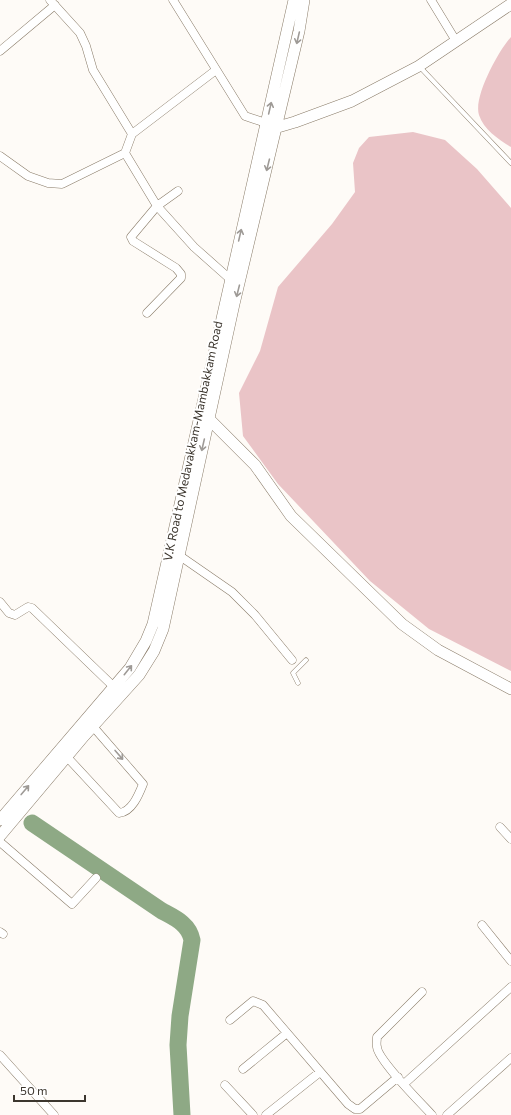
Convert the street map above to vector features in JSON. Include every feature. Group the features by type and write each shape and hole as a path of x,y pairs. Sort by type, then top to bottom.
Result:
{"street":[{"path":"173,0 245,116 278,127 352,101 419,66 511,4"},
{"name":"V.K Road to Medavakkam-Mambakkam Road","path":"0,820 90,722 139,675 154,651 163,629 180,556 230,279 294,0"},
{"name":"V.K Road to Medavakkam-Mambakkam Road","path":"0,836 67,756 114,687 139,656 152,624 278,127 299,31 304,0"},
{"path":"431,0 456,41"},
{"path":"0,51 52,3 80,33 86,46 93,70 132,134"},
{"path":"0,156 28,176 48,183 62,184 125,153 132,134 216,70"},
{"path":"125,153 157,206 194,247 230,279"},
{"path":"147,313 181,276 176,268 133,241 131,237 157,206 178,190"},
{"path":"204,417 255,465 291,516 402,624 438,650 511,689"},
{"path":"180,556 232,592 255,615 292,660"},
{"path":"0,602 9,613 15,616 28,607 32,608 114,687"},
{"path":"67,756 119,813 123,812 138,798 143,784 90,722"},
{"path":"500,827 511,839"},
{"path":"0,842 72,904 96,878"},
{"path":"482,925 511,961"},
{"path":"404,1084 511,987"},
{"path":"422,992 378,1037 376,1047 380,1055 398,1077 432,1115"},
{"path":"230,1020 256,1000 263,1005 348,1104 355,1109 360,1109 398,1077"},
{"path":"243,1069 287,1033"},
{"path":"0,1055 54,1115"},
{"path":"447,1115 511,1058"},
{"path":"266,1115 320,1072"},
{"path":"225,1085 253,1115"}],"lane":[{"path":"419,66 511,163"},
{"path":"292,660 298,667"},
{"path":"298,684 293,673 306,660"}],"shaded area":[{"path":"511,37 511,147 488,130 481,120 478,107 483,86 488,74 500,52"},
{"path":"413,132 445,140 477,169 511,208 511,671 429,629 370,581 278,484 243,436 239,393 260,351 278,287 332,224 355,192 353,163 359,148 369,137"}],"waterway":[{"path":"32,823 162,911 181,922 188,930 192,940 180,1016 178,1045 182,1115"}]}
